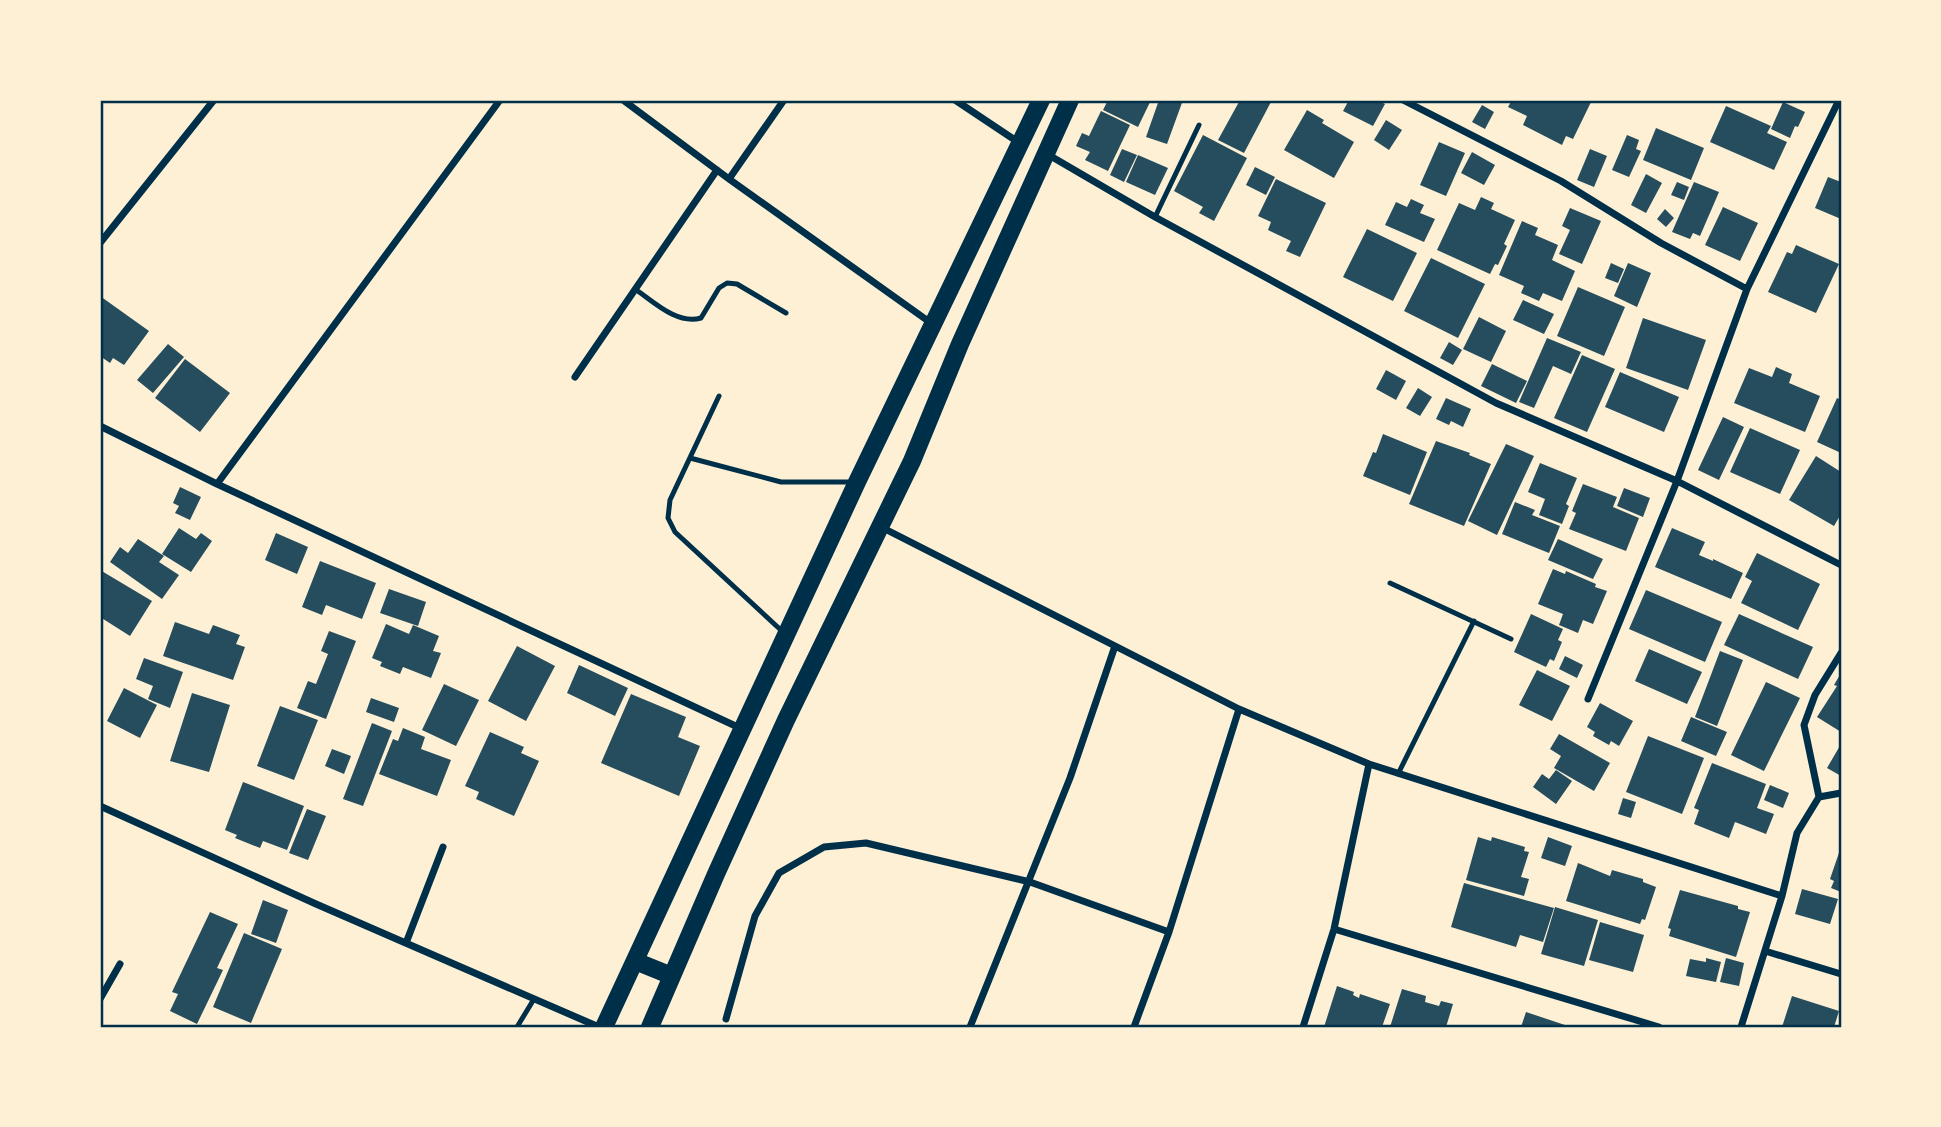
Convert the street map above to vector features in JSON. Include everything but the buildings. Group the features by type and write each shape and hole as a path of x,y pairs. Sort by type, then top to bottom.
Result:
{"main road":[{"path":"602,1027 744,730 857,482 1041,100"},
{"path":"650,1027 786,720 912,461 960,344 1070,100"},
{"path":"635,961 672,976"}],"street":[{"path":"100,243 214,100"},
{"path":"217,484 500,100"},
{"path":"623,100 934,325"},
{"path":"729,179 785,100"},
{"path":"955,100 1021,144"},
{"path":"1403,100 1561,181 1661,243 1747,289"},
{"path":"1588,699 1677,481 1747,289 1840,100"},
{"path":"1045,154 1496,403 1677,481 1841,565"},
{"path":"575,377 717,170"},
{"path":"100,426 217,484 744,730"},
{"path":"881,526 1239,709 1369,764 1782,896"},
{"path":"970,1027 1070,778 1115,646"},
{"path":"1741,1027 1782,896 1797,833 1819,797 1804,725 1815,695 1841,653"},
{"path":"1134,1027 1169,932 1239,709"},
{"path":"1303,1027 1334,929 1369,764"},
{"path":"1819,797 1841,793"},
{"path":"100,806 602,1027"},
{"path":"726,1019 755,916 779,873 824,846 866,843 1030,882 1169,932"},
{"path":"406,943 443,846"},
{"path":"1334,929 1659,1027"},
{"path":"1765,951 1841,974"},
{"path":"100,999 120,964"}],"lane":[{"path":"1155,216 1199,125"},
{"path":"635,289 682,320 701,318 719,288 726,283 737,284 786,313"},
{"path":"719,396 670,500 668,518 675,532 786,634"},
{"path":"690,458 781,482 857,482"},
{"path":"1390,583 1511,639"},
{"path":"1398,774 1474,621"},
{"path":"517,1027 534,999"}]}
